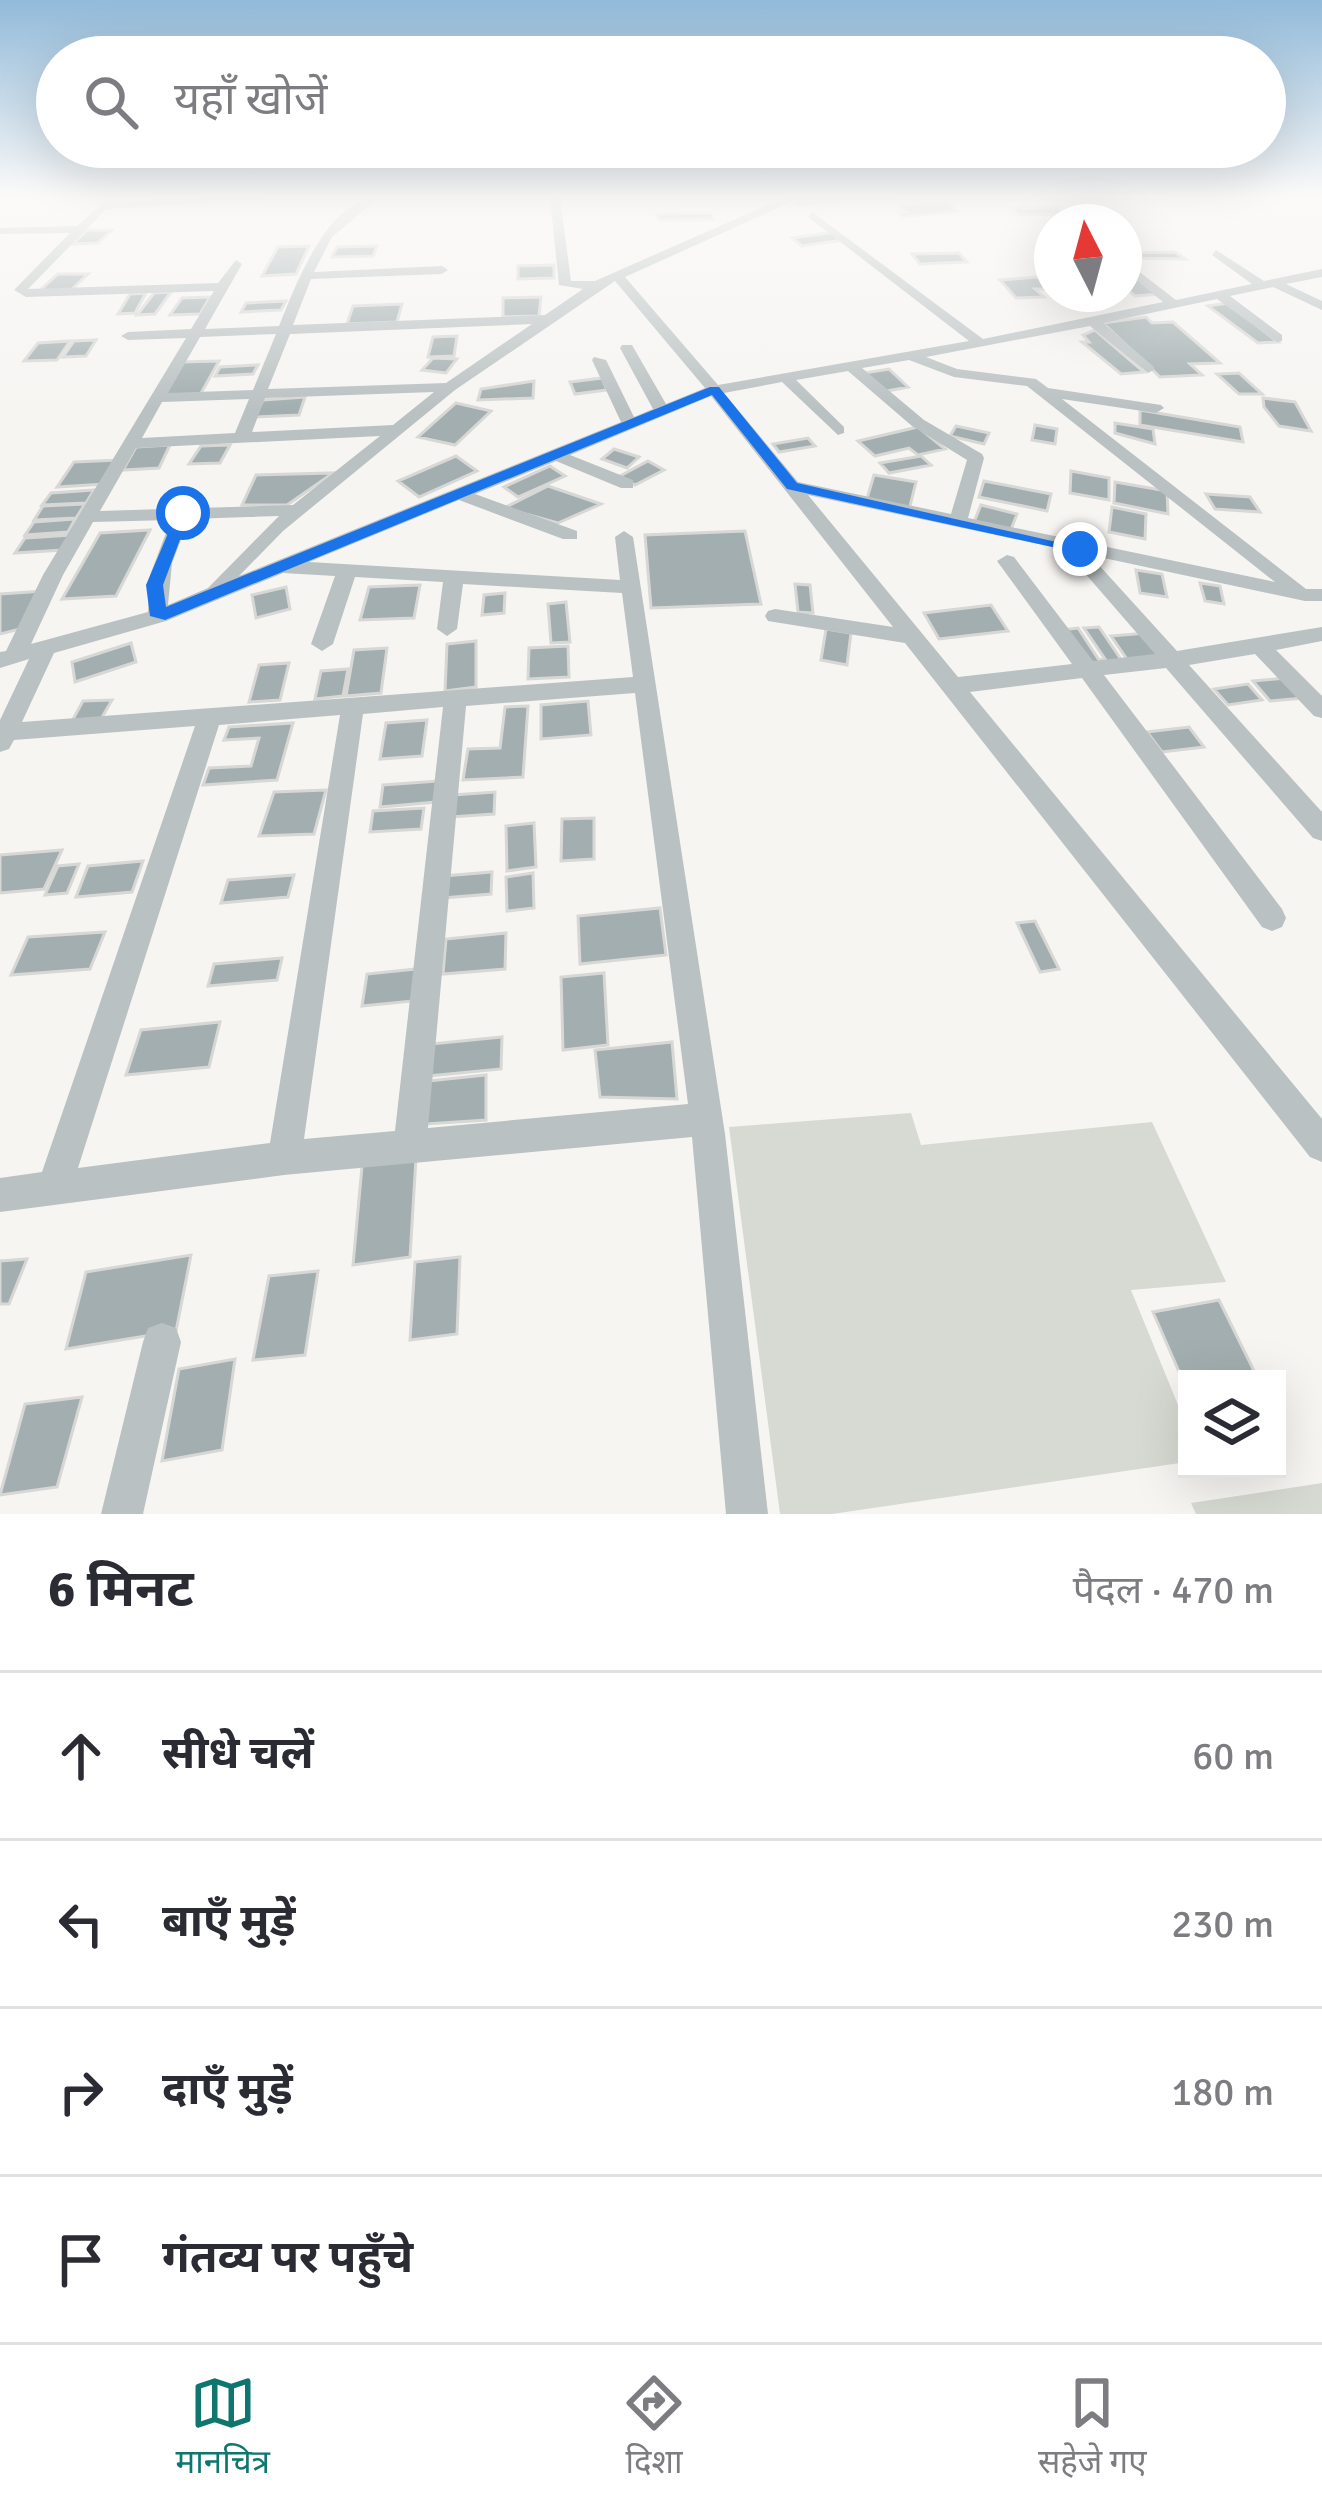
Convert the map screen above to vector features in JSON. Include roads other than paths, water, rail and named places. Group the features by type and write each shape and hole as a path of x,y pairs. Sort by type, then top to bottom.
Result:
{"street":[{"path":"44,269 21,293 220,287"},
{"path":"7,659 232,269"},
{"path":"242,436 310,269"},
{"path":"563,269 565,285 597,285"},
{"path":"208,596 298,510 450,387 597,285 634,269"},
{"path":"882,269 981,344"},
{"path":"1242,269 1322,306"},
{"path":"306,276 442,270"},
{"path":"1142,311 1322,273"},
{"path":"617,276 1322,1145"},
{"path":"1142,279 1173,304"},
{"path":"1219,294 1277,338"},
{"path":"7,659 159,616 628,421 714,390 1136,312"},
{"path":"128,336 551,319"},
{"path":"1094,321 1148,369"},
{"path":"627,348 661,409"},
{"path":"911,356 947,371 1031,382 1316,600"},
{"path":"599,360 628,421"},
{"path":"851,366 918,423 976,458 957,523"},
{"path":"784,377 838,430"},
{"path":"155,398 450,387"},
{"path":"1043,392 1156,408"},
{"path":"130,442 397,430"},
{"path":"552,453 627,484"},
{"path":"792,486 1316,600"},
{"path":"456,493 570,535"},
{"path":"89,517 298,510"},
{"path":"159,616 154,585 183,513"},
{"path":"624,537 706,1119 747,1514"},
{"path":"1007,561 1272,918"},
{"path":"280,567 631,587"},
{"path":"1090,567 1322,830"},
{"path":"322,644 347,571"},
{"path":"447,629 454,577"},
{"path":"775,616 913,637"},
{"path":"952,686 1173,660 1322,634"},
{"path":"1260,647 1322,710"},
{"path":"3,738 44,650"},
{"path":"3,738 210,716 644,684"},
{"path":"410,1145 455,698"},
{"path":"284,1158 353,706"},
{"path":"54,1188 210,716"},
{"path":"0,1195 284,1158 706,1119"},
{"path":"122,1514 162,1342"}]}
